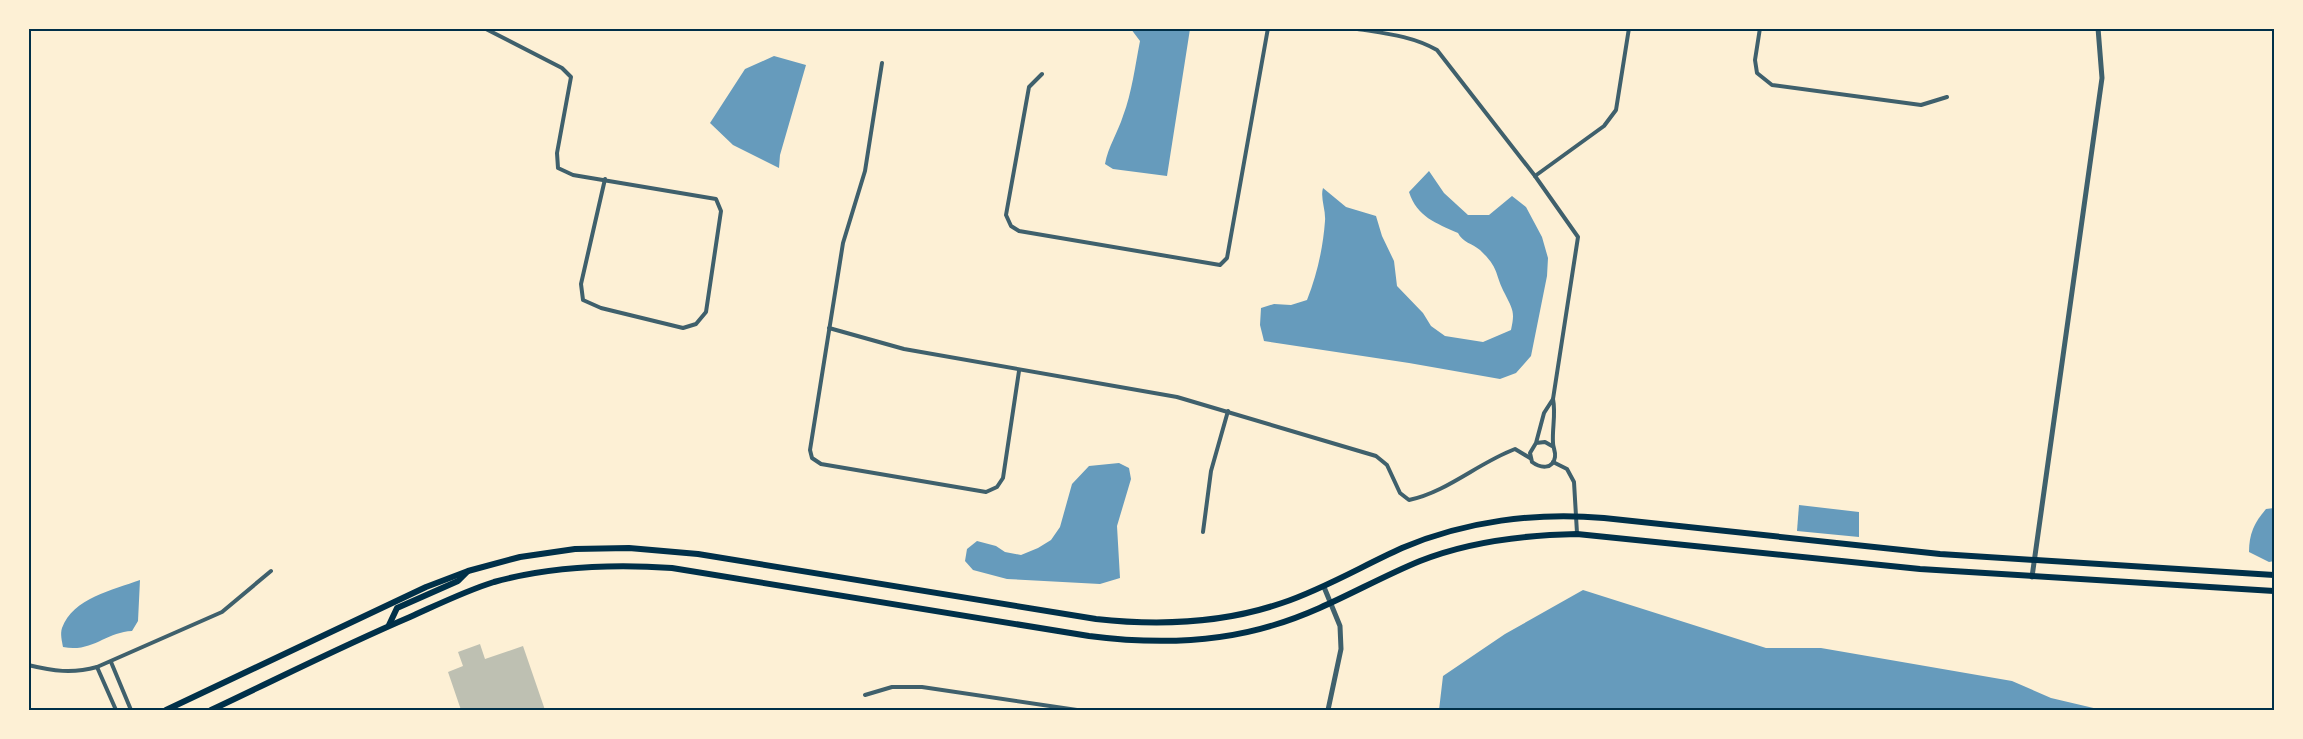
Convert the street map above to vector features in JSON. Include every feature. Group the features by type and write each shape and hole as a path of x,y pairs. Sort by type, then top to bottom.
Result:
{"main road":[{"path":"166,711 426,587 468,571 520,557 568,550 613,547 650,548 698,554 1096,619 1150,624 1198,621 1241,614 1280,604 1324,587 1402,549 1437,535 1500,521 1575,516 1940,554 2274,575"},
{"path":"210,711 389,626 476,588 539,573 600,566 680,570 1089,636 1137,641 1181,642 1246,633 1332,603 1422,561 1453,550 1496,540 1535,535 1577,534 1920,569 2274,591"},
{"path":"389,626 397,608 458,581 468,571"}],"street":[{"path":"484,28 562,68 571,77 557,153 558,168 573,175 605,179 716,199 721,211 706,312 696,324 682,328 601,308 583,300 581,284 605,179"},
{"path":"1042,74 1029,87 1006,215 1011,226 1019,231 1220,266 1227,258 1268,28"},
{"path":"829,328 904,349 1177,397 1228,411 1376,456 1388,465 1400,493 1409,500 1425,497 1497,456 1515,449 1539,467 1546,467 1553,462 1556,456 1552,446 1556,415 1553,399 1578,237 1536,176 1437,50 1424,43 1397,35 1352,28"},
{"path":"1397,35 1399,28"},
{"path":"1536,176 1604,126 1616,110 1629,28"},
{"path":"1760,28 1755,60 1757,73 1772,85 1921,105 1947,97"},
{"path":"2032,577 2102,78 2098,28"},
{"path":"882,63 865,171 843,243 810,450 812,458 821,464 986,492 997,487 1003,478 1019,371"},
{"path":"1530,458 1544,413 1553,399"},
{"path":"1203,531 1211,471 1228,411"},
{"path":"1536,443 1545,442 1552,446"},
{"path":"1553,462 1567,469 1574,482 1577,534"},
{"path":"28,665 62,672 80,672 111,662 222,612 271,571"},
{"path":"1324,587 1340,626 1341,649 1328,711"},
{"path":"111,662 131,711"},
{"path":"97,667 116,711"},
{"path":"865,695 892,687 922,687 1077,711"}],"water":[{"path":"1131,29 1190,29 1167,176 1113,169 1105,164 1126,107 1133,79 1140,41"},
{"path":"774,56 806,65 780,155 779,168 733,145 710,123 745,69"},
{"path":"1429,171 1444,193 1468,215 1489,215 1512,196 1526,207 1542,237 1548,258 1547,276 1531,356 1516,373 1500,379 1264,341 1260,325 1261,308 1274,304 1291,305 1307,300 1317,271 1323,241 1325,217 1323,188 1346,207 1376,216 1382,236 1394,261 1397,286 1423,313 1431,326 1445,336 1483,342 1511,330 1513,315 1511,308 1491,262 1458,233 1428,218 1412,201 1409,192"},
{"path":"1119,463 1129,468 1131,479 1117,526 1120,578 1100,584 1007,579 973,570 965,561 967,549 977,541 996,546 1005,552 1021,555 1051,540 1060,527 1072,484 1089,466"},
{"path":"1799,505 1859,512 1859,537 1797,531"},
{"path":"2274,508 2274,561 2269,562 2249,552 2249,546 2251,534 2258,519 2266,509"},
{"path":"140,580 138,621 132,631 114,635 91,645 63,647 62,628 75,609 95,596"},
{"path":"1583,590 1766,648 1821,648 2012,681 2051,698 2102,710 1439,710 1443,676 1505,634"}],"building":[{"path":"480,644 485,659 523,646 545,710 461,710 448,672 463,666 458,652"}]}
